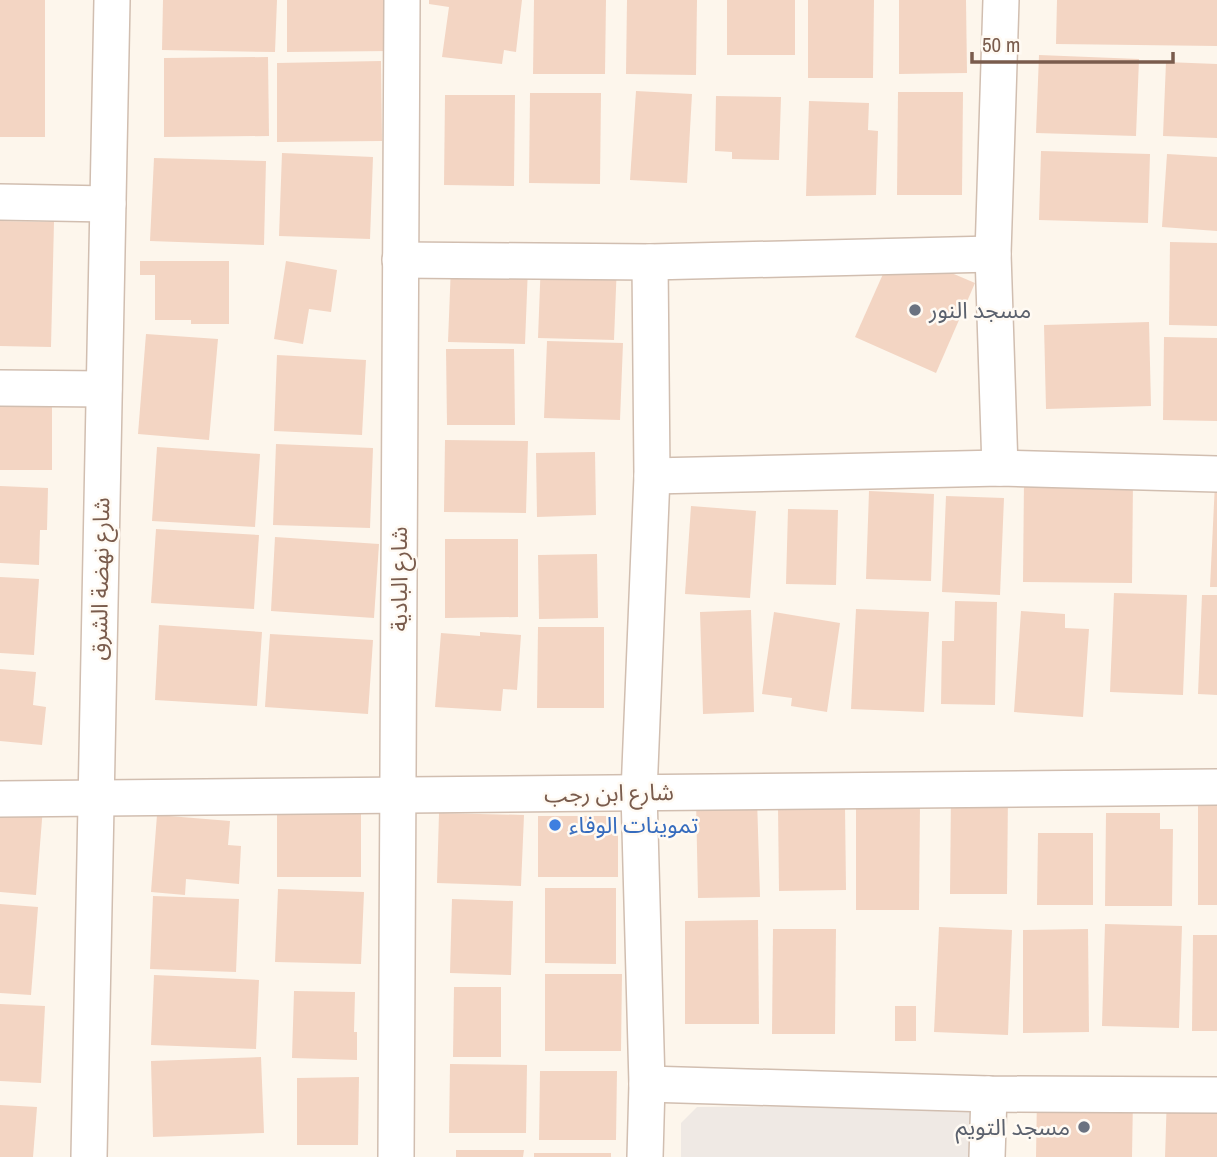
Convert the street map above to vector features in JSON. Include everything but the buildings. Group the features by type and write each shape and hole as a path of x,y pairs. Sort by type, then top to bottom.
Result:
{"street":[{"name":"شارع نهضة الشرق","path":"89,1157 111,0"},
{"name":"شارع البادية","path":"396,1157 402,0"},
{"path":"1000,468 993,254 1001,0"},
{"path":"0,202 108,204"},
{"path":"400,260 650,262 993,254"},
{"path":"645,1157 647,1084 639,793 652,476 650,262"},
{"path":"0,388 104,389"},
{"path":"652,476 1000,468 1217,474"},
{"name":"شارع ابن رجب","path":"0,799 1217,787"},
{"path":"647,1084 989,1094 1217,1095"},
{"path":"987,1157 989,1094"}],"shaded area":[{"path":"976,1105 976,1157 681,1157 681,1123 697,1107"}],"place":[{"name":"مسجد النور","path":"915,310"},
{"name":"تموينات الوفاء","path":"555,825"},
{"name":"مسجد التويم","path":"1084,1127"}]}
